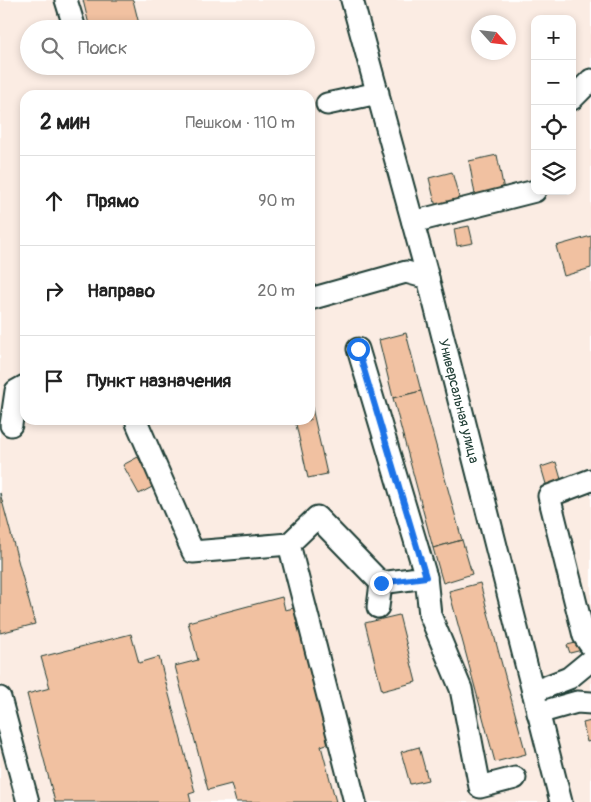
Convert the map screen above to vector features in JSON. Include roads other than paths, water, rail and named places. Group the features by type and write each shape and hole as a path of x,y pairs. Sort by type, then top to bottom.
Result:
{"street":[{"path":"66,0 72,20"},
{"name":"Универсальная улица","path":"352,0 428,278 561,802"},
{"path":"576,95 591,80"},
{"path":"327,104 378,93"},
{"path":"413,222 531,192"},
{"path":"315,298 406,272 428,278"},
{"path":"358,349 426,577 430,615 461,689 480,787 515,778"},
{"path":"10,425 16,391 20,389"},
{"path":"138,425 193,552 289,544 317,517 381,583"},
{"path":"591,480 549,496 584,636 591,646"},
{"path":"289,544 355,802"},
{"path":"381,583 426,577"},
{"path":"378,607 381,583"},
{"path":"533,692 569,678 591,660"},
{"path":"0,698 28,802"},
{"path":"538,713 577,702 591,703"}]}
